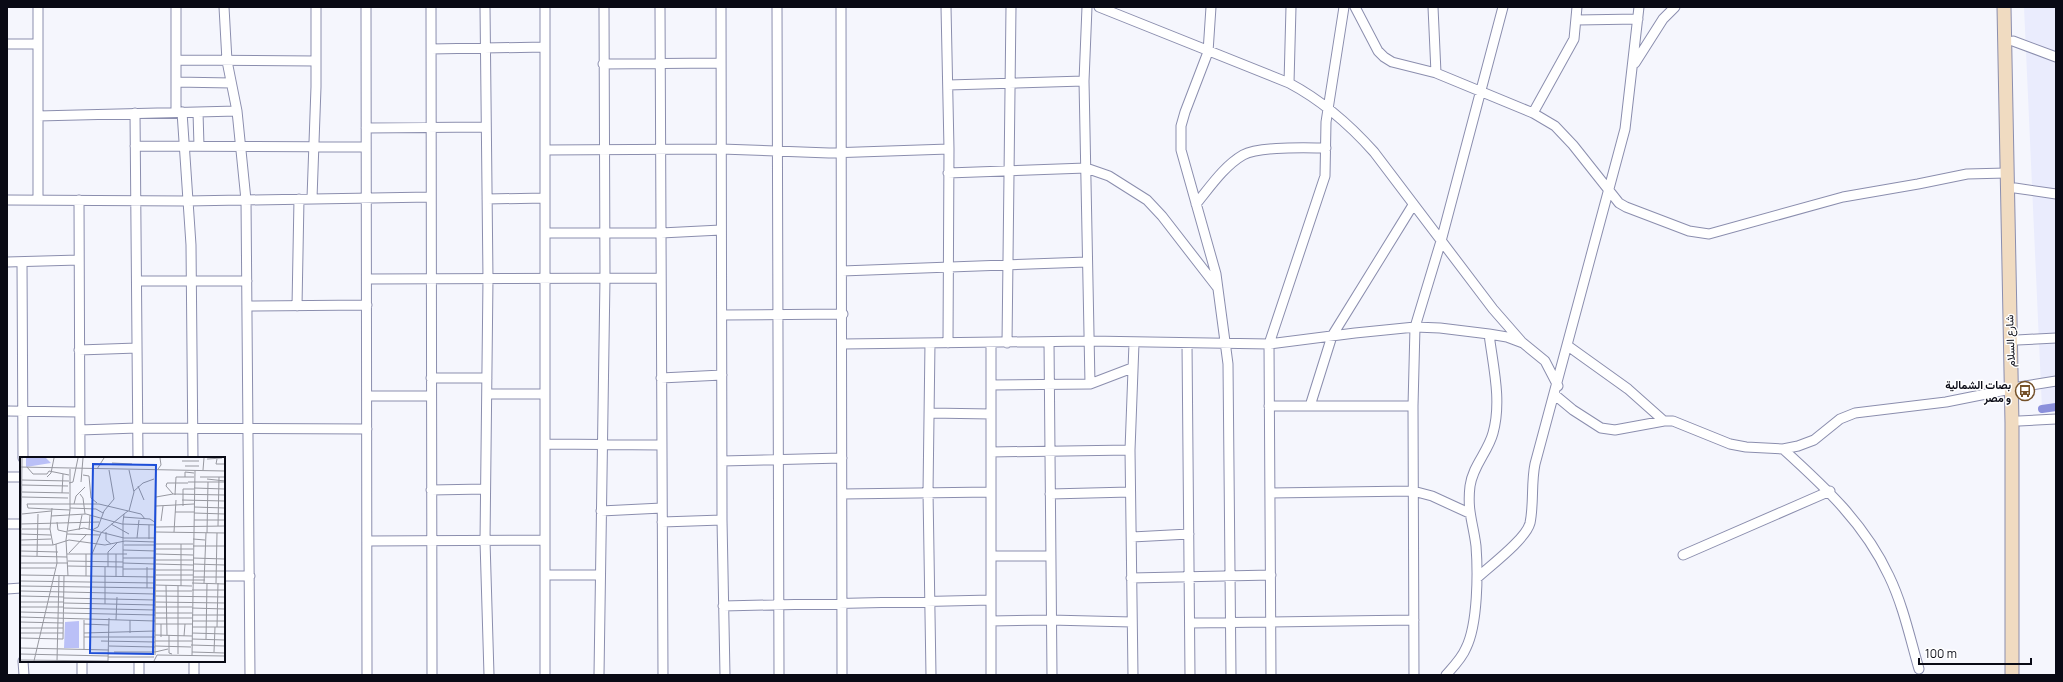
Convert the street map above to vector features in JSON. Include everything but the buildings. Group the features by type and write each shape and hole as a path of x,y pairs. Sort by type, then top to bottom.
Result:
{"main road":[{"name":"شارع السلام","path":"2004,7 2006,173 2015,388 2020,421 2020,675"},
{"name":"شارع السلام","path":"2012,7 2017,340 2015,388 2012,675"}],"street":[{"path":"38,7 38,200"},
{"path":"176,7 176,82 184,146 186,201 190,228 192,457"},
{"path":"224,7 227,61 237,111 246,200 250,675"},
{"path":"312,198 315,116 316,7"},
{"path":"366,7 368,541 367,675"},
{"path":"431,7 430,197 432,279 432,675"},
{"path":"485,7 488,279 485,541 489,675"},
{"path":"545,7 545,675"},
{"path":"599,675 605,278 603,64 604,7"},
{"path":"660,7 662,675"},
{"path":"720,7 722,520 725,675"},
{"path":"777,7 779,150 779,675"},
{"path":"841,7 843,344 841,604 842,675"},
{"path":"946,7 949,150 948,343"},
{"path":"1007,343 1011,7"},
{"path":"1087,7 1084,80 1090,384"},
{"path":"1099,7 1208,52 1289,83 1318,99 1358,134 1374,152 1493,309 1523,343 1545,361 1556,391 1573,410 1601,428 1623,429 1664,421 1682,424 1716,440 1730,444 1746,447 1783,449 1798,446 1814,440 1840,419 1855,414 1946,402 2056,381"},
{"path":"1211,7 1208,52 1181,126 1181,150 1214,268 1226,344 1228,372 1231,675"},
{"path":"1289,83 1291,7"},
{"path":"1271,675 1272,623 1269,344 1322,190 1325,176 1328,108 1344,7"},
{"path":"1354,7 1378,51 1384,57 1392,62 1436,73 1533,113 1555,126 1563,134 1609,192 1626,207 1689,231 1709,234 1843,197 1967,174 2006,173"},
{"path":"1433,7 1436,73"},
{"path":"1414,675 1413,406 1415,327 1441,241 1503,7"},
{"path":"1533,113 1574,39 1577,20 1577,7"},
{"path":"1477,578 1522,537 1527,530 1531,515 1533,476 1625,129 1634,65 1639,7"},
{"path":"1634,65 1663,19 1675,7"},
{"path":"1577,20 1638,19"},
{"path":"2013,41 2056,57"},
{"path":"7,44 38,44"},
{"path":"431,49 544,47"},
{"path":"176,60 315,61"},
{"path":"603,64 660,65 720,63"},
{"path":"948,85 1084,80"},
{"path":"176,82 231,83"},
{"path":"38,116 237,111"},
{"path":"198,112 199,146"},
{"path":"135,113 138,457"},
{"path":"366,128 431,126 486,127"},
{"path":"135,146 366,147"},
{"path":"1196,204 1232,163 1244,154 1266,150 1326,148"},
{"path":"545,150 661,151 721,149 842,152 949,150"},
{"path":"948,173 1086,168 1109,176 1146,200 1162,216 1218,288"},
{"path":"2015,188 2056,194"},
{"path":"7,200 186,201 430,197"},
{"path":"487,199 545,198"},
{"path":"297,306 299,199"},
{"path":"79,200 80,457"},
{"path":"1310,406 1332,336 1413,205"},
{"path":"545,233 661,233 721,230"},
{"path":"7,262 79,260"},
{"path":"22,262 23,457"},
{"path":"842,271 1087,262"},
{"path":"367,278 660,278"},
{"path":"137,281 247,281"},
{"path":"247,306 366,305"},
{"path":"722,315 842,314"},
{"path":"843,344 1090,341 1187,344 1269,344 1415,327 1489,334 1507,337 1523,343"},
{"path":"1446,675 1460,658 1470,639 1477,578 1476,544 1469,513 1472,476 1477,464 1489,445 1497,416 1497,390 1489,334"},
{"path":"2017,340 2056,338"},
{"path":"1049,342 1051,556 1050,620 1052,675"},
{"path":"930,343 928,492 931,675"},
{"path":"991,343 991,675"},
{"path":"1133,675 1130,450 1134,343"},
{"path":"1187,344 1190,675"},
{"path":"1568,346 1628,389 1664,421"},
{"path":"79,350 137,348"},
{"path":"991,385 1090,384 1132,368"},
{"path":"661,378 722,375"},
{"path":"431,378 487,378"},
{"path":"487,394 545,394"},
{"path":"367,396 431,396"},
{"path":"1269,406 1413,406"},
{"path":"7,411 79,412"},
{"path":"930,413 991,414"},
{"path":"2020,421 2056,419"},
{"path":"80,430 137,428 367,428"},
{"path":"546,444 661,445"},
{"path":"1783,449 1830,491 1858,524 1874,547 1890,576 1903,613 1919,669"},
{"path":"991,452 1130,450"},
{"path":"722,461 842,458"},
{"path":"7,477 20,477"},
{"path":"431,490 485,489"},
{"path":"1683,555 1830,491"},
{"path":"842,494 991,492"},
{"path":"1050,494 1130,492"},
{"path":"1270,493 1413,492 1432,496 1469,513"},
{"path":"601,511 662,508"},
{"path":"662,522 722,520"},
{"path":"7,524 20,524"},
{"path":"1132,537 1189,534"},
{"path":"368,541 544,540"},
{"path":"991,556 1051,556"},
{"path":"545,575 600,575"},
{"path":"1131,578 1190,578 1271,575"},
{"path":"225,576 250,576"},
{"path":"7,589 20,588"},
{"path":"723,606 930,603 991,600"},
{"path":"991,620 1132,622"},
{"path":"1190,623 1414,620"},
{"path":"24,662 24,675"},
{"path":"82,662 82,675"},
{"path":"139,662 139,675"},
{"path":"194,662 194,675"}],"shaded area":[{"path":"2024,7 2056,7 2056,408 2042,409"}],"waterway":[{"path":"2042,409 2056,407"}],"place":[{"name":"بصات الشمالية و مصر","path":"2025,391"}]}
